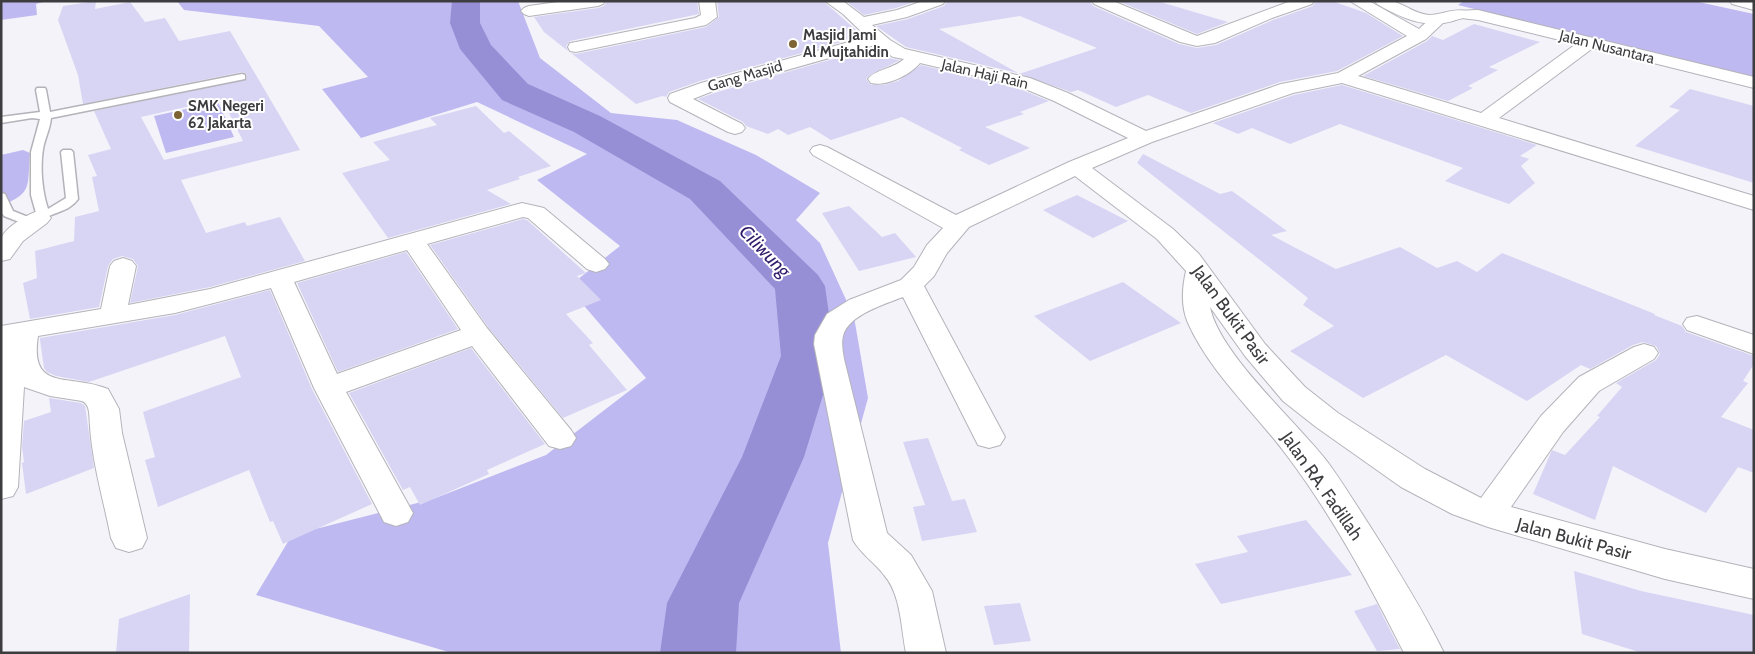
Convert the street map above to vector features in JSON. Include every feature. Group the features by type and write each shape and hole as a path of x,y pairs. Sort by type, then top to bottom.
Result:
{"street":[{"path":"529,11 598,1"},
{"path":"576,47 700,22 709,17 707,1"},
{"name":"Jalan Haji Rain","path":"832,1 862,22 891,50 914,58 993,74 1040,87 1145,138"},
{"path":"862,22 901,14 938,1"},
{"path":"1100,1 1178,35 1200,41 1266,14 1307,1"},
{"path":"1358,1 1420,36"},
{"path":"1737,1 1754,5"},
{"path":"1390,2 1418,18 1436,13"},
{"path":"926,653 913,591 898,565 871,540 830,359 828,344 837,320 858,306 910,285 925,271 936,250 956,225 1077,167 1145,138 1288,88 1343,77 1420,36 1436,13"},
{"name":"Jalan Nusantara","path":"1436,13 1478,14 1754,84"},
{"name":"Gang Masjid","path":"735,128 677,98 707,87 878,39"},
{"path":"1484,120 1589,43"},
{"path":"877,78 900,71 910,64 914,58"},
{"path":"1343,77 1754,203"},
{"path":"820,151 956,225"},
{"name":"Jalan Bukit Pasir","path":"1077,167 1165,234 1190,259 1255,350 1294,394 1327,420 1413,478 1464,505 1488,514 1656,561 1754,584"},
{"path":"13,332 175,305 516,212 530,210 558,230 596,264"},
{"path":"1,254 15,236 38,218"},
{"path":"413,241 476,334 560,438"},
{"path":"113,315 123,266"},
{"name":"Jalan RA. Fadillah","path":"1198,271 1196,303 1201,320 1210,339 1230,368 1284,429 1311,464 1380,572 1424,653"},
{"path":"279,278 329,388 396,513"},
{"path":"910,285 989,437"},
{"path":"1698,324 1754,345"},
{"path":"1,488 13,332"},
{"path":"13,332 21,360 33,381 42,386 90,393 97,396 101,402 104,409 106,433 129,538"},
{"path":"329,388 476,334"},
{"path":"1488,514 1552,424 1589,384 1644,353"}],"lane":[{"path":"1,120 46,116 242,77"},
{"path":"38,218 37,152 44,131 46,116 41,90"},
{"path":"1,196 8,212 38,218 68,204 72,199 67,152"}],"shaded area":[{"path":"1,1 47,1 36,4 37,15 1,20"},
{"path":"177,1 518,1 540,58 611,113 677,120 756,155 820,193 796,220 820,243 854,317 868,398 828,543 841,653 452,653 256,595 292,535 433,499 546,455 646,378 568,287 620,246 537,180 587,154 477,102 361,138 322,89 368,77 319,26 184,10"},
{"path":"1464,1 1694,1 1754,14 1754,78 1458,5"},
{"path":"218,102 234,137 166,153 154,116"},
{"path":"23,150 30,153 27,186 19,197 1,205 1,155"}],"building":[{"path":"96,1 95,9 130,2 145,22 165,18 179,41 230,31 300,150 181,180 206,233 245,222 247,226 280,217 305,261 210,287 130,303 138,266 133,259 122,256 113,259 108,266 99,307 30,319 23,283 37,278 35,251 74,241 75,217 99,211 92,177 97,176 88,155 111,149 94,111 247,79 247,74 242,72 83,104 78,75 58,20 63,6","holes":["222,99 243,141 164,160 141,117"]},
{"path":"607,1 697,1 699,14 570,41 566,46 568,51 544,32 534,17 598,8 604,6"},
{"path":"717,1 823,1 863,36 700,81 669,92 666,97 662,96 636,104 571,53 576,54 706,27 719,17"},
{"path":"846,1 917,1 864,15"},
{"path":"947,1 1090,1 1093,6 1179,44 1197,48 1216,45 1273,20 1313,6 1316,1 1332,1 1366,13 1403,36 1337,71 1280,82 1191,113 1148,95 1116,107 1078,90 1071,92 1019,74 1097,48 1020,16 939,29 1018,73 906,47 876,26 908,19 944,6"},
{"path":"1118,1 1157,1 1228,22 1197,34"},
{"path":"1474,24 1540,42 1489,67 1498,70 1468,86 1473,88 1448,101 1363,76 1427,41 1432,36 1443,40"},
{"path":"875,47 892,59 900,60 870,75 866,79 871,85 884,85 898,81 921,65 1017,88 1049,101 1020,112 1024,114 985,127 1030,148 989,165 959,150 962,148 902,117 831,140 810,127 788,135 778,129 768,134 746,126 743,122 698,99"},
{"path":"1342,85 1537,145 1520,156 1529,159 1521,166 1535,183 1509,204 1445,181 1463,168 1340,124 1290,144 1252,128 1238,134 1213,123 1294,95"},
{"path":"1690,89 1754,106 1754,183 1635,146 1680,110 1669,107"},
{"path":"476,106 504,133 509,131 551,166 487,190 511,204 388,238 342,173 390,160 373,142 437,125 430,118"},
{"path":"1143,154 1220,194 1232,191 1287,231 1271,235 1336,269 1400,247 1437,268 1457,261 1477,272 1502,253 1655,314 1682,326 1686,332 1754,356 1754,364 1743,381 1748,383 1721,417 1754,430 1754,473 1738,467 1706,513 1613,466 1595,520 1533,494 1552,450 1565,455 1600,417 1597,416 1622,387 1616,383 1656,360 1660,354 1656,346 1643,342 1633,345 1590,369 1581,365 1527,401 1446,355 1363,398 1290,351 1334,326 1303,305 1308,298 1137,163"},
{"path":"1077,195 1128,221 1093,238 1043,210"},
{"path":"849,206 882,237 895,233 916,257 859,271 822,213"},
{"path":"523,219 527,220 586,273 577,276 601,300 566,314 593,343 589,345 627,390 563,418 488,327 430,245"},
{"path":"406,252 458,329 338,372 297,283"},
{"path":"1123,282 1181,323 1090,361 1034,316"},
{"path":"270,290 312,389 372,504 283,544 273,521 270,522 249,470 158,507 145,460 155,457 143,412 241,377 225,336 89,382 56,376 47,372 44,368 40,340 40,338 175,315"},
{"path":"471,348 545,444 487,470 489,474 420,505 410,487 403,490 349,393"},
{"path":"49,398 81,403 85,406 94,468 26,494 22,463 24,462 22,447 24,421 51,412"},
{"path":"928,438 952,501 965,499 977,532 922,541 913,507 925,505 903,442"},
{"path":"1306,520 1352,575 1221,604 1195,564 1248,552 1237,536"},
{"path":"1574,571 1641,591 1754,615 1754,653 1642,653 1582,634"},
{"path":"190,594 189,653 116,653 119,619"},
{"path":"1020,603 1031,641 994,645 984,606"},
{"path":"1377,604 1400,649 1377,651 1354,611"}],"waterway":[{"name":"Ciliwung","path":"466,1 465,23 476,49 515,92 587,124 705,190 800,286 808,356 773,457 703,603 698,653"}],"place":[{"name":"Masjid Jami Al Mujtahidin","path":"793,44"},
{"name":"SMK Negeri 62 Jakarta","path":"178,115"}]}
